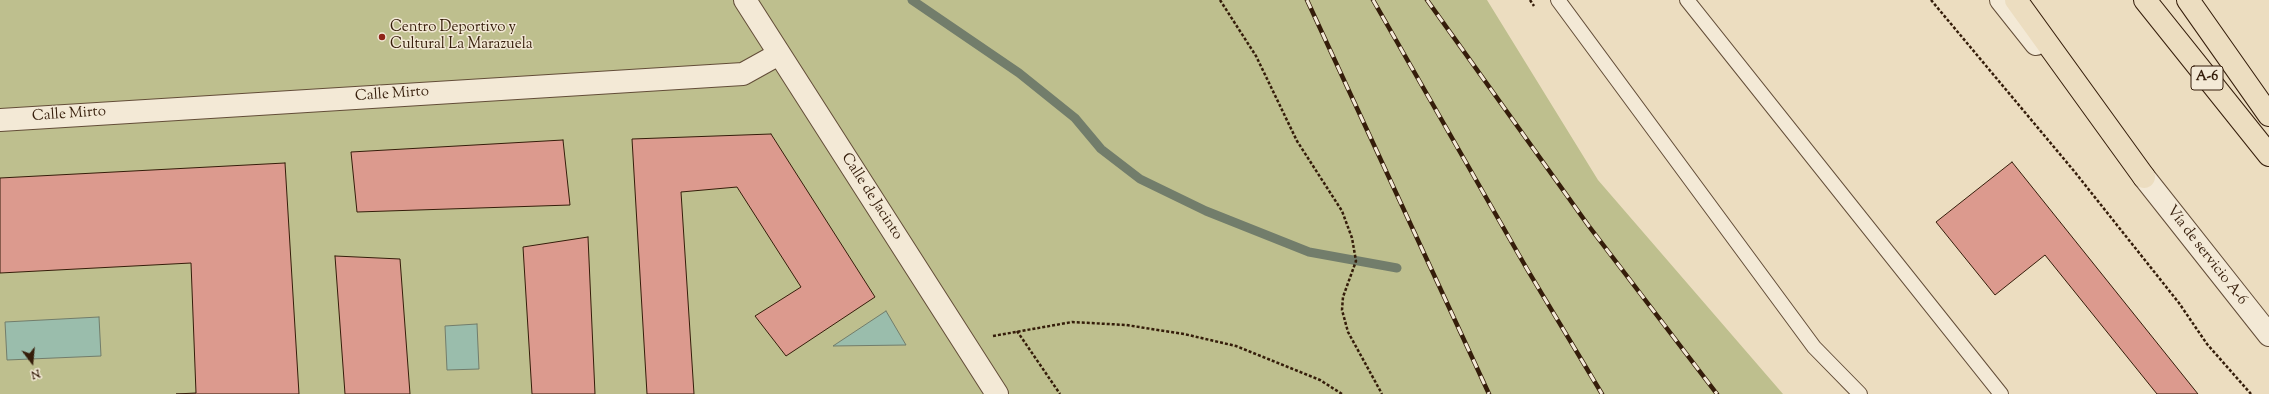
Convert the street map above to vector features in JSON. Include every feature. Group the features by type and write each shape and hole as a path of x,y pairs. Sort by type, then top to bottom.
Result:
{"highway":[{"path":"2016,0 2144,177"},
{"name":"A-6","path":"2145,0 2269,155"},
{"name":"A-6","path":"2188,0 2269,115"}],"street":[{"name":"Calle de Jacinto","path":"745,0 997,394"},
{"name":"Vía de servicio A-6","path":"2001,0 2144,177 2269,336"},
{"name":"Calle Mirto","path":"0,120 743,74 779,54"}],"lane":[{"path":"1558,0 1814,347 1860,394"},
{"path":"1687,0 2001,394"}],"path":[{"path":"1220,0 1256,56 1297,141 1344,218 1352,238 1356,261 1343,297 1342,310 1348,332 1382,394"},
{"path":"1932,0 2084,183 2179,303 2207,344 2251,394"},
{"path":"1060,394 1017,331 1072,322 1126,325 1184,334 1236,346 1320,380 1342,394"}],"shaded area":[{"path":"0,0 1487,0 1598,180 1783,394 0,394"},
{"path":"886,311 906,345 833,346"},
{"path":"99,317 101,356 7,360 5,322"},
{"path":"477,324 479,369 447,370 445,326"}],"building":[{"path":"771,134 875,297 786,356 755,316 801,287 737,187 681,192 694,394 647,394 632,139"},
{"path":"563,140 570,205 357,212 351,152"},
{"path":"2012,162 2198,394 2157,394 2045,255 1995,295 1936,222"},
{"path":"285,163 299,394 176,394 196,393 191,263 0,273 0,178"},
{"path":"588,237 595,394 532,394 523,247"},
{"path":"335,256 400,259 410,394 345,394"}],"waterway":[{"path":"912,0 1019,73 1075,118 1101,149 1140,179 1206,211 1309,252 1397,268"}],"railway":[{"path":"1307,0 1489,394"},
{"path":"1373,0 1527,269 1602,394"},
{"path":"1427,0 1588,225 1717,394"}],"place":[{"name":"Centro Deportivo y Cultural La Marazuela","path":"382,37"}]}
